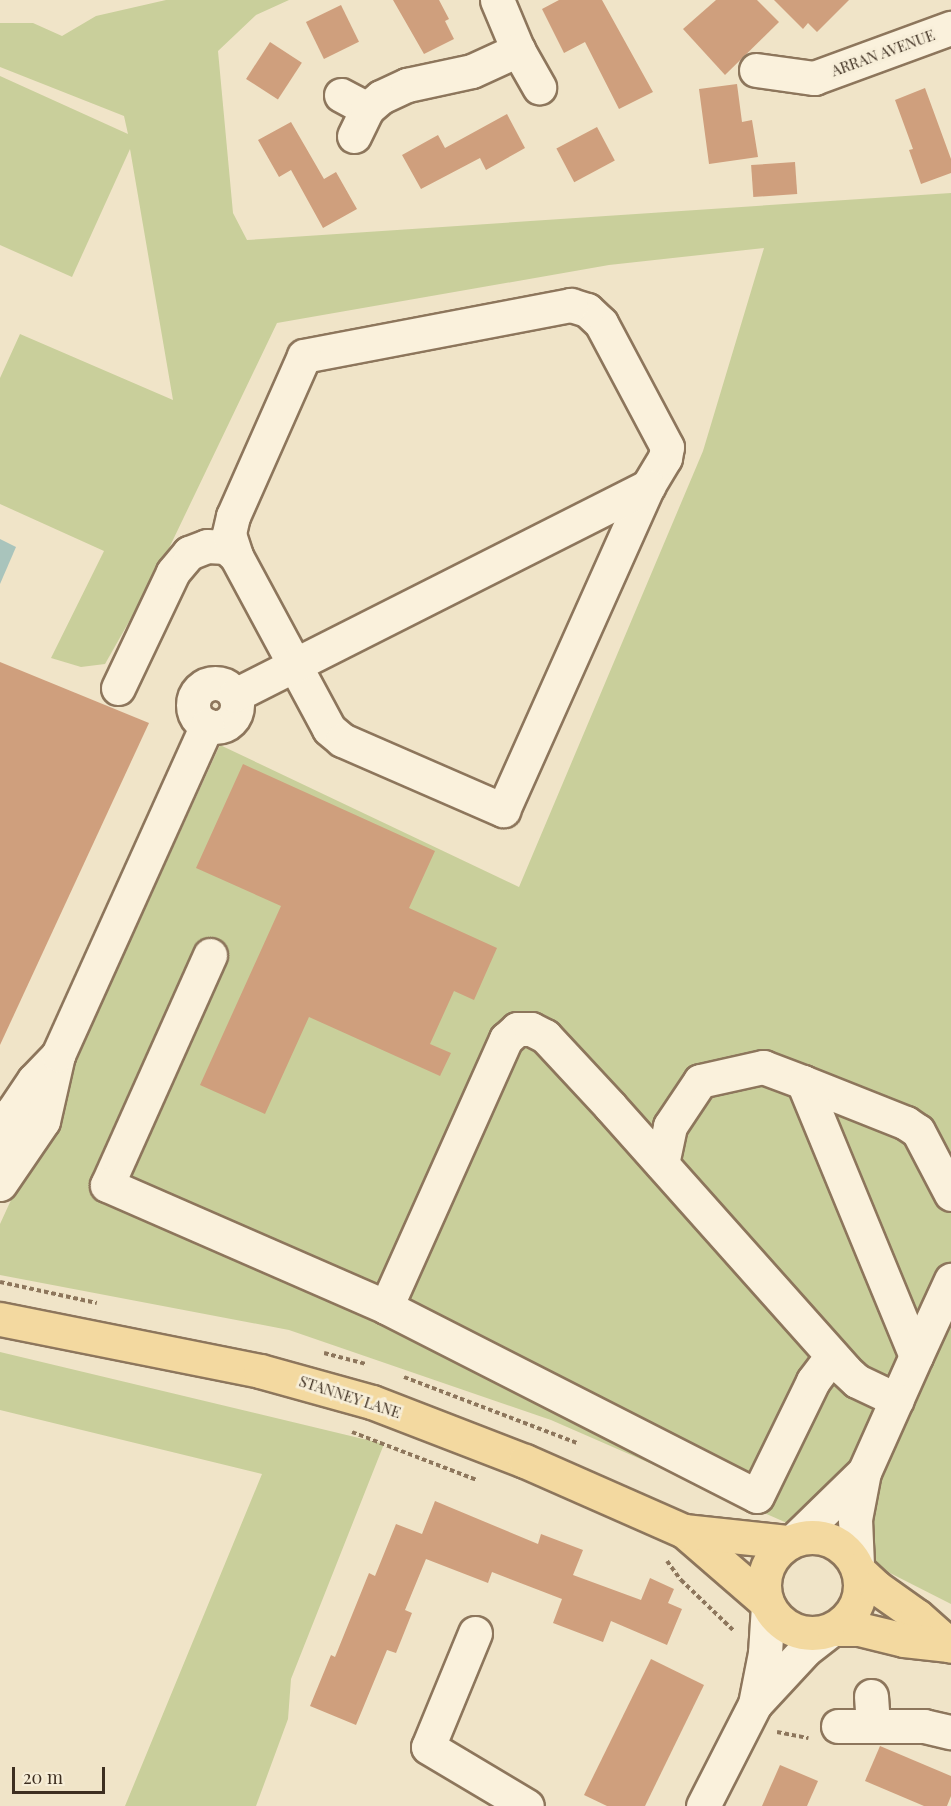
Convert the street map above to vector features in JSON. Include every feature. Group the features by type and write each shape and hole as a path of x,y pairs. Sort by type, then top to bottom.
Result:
{"main road":[{"name":"STANNEY LANE","path":"0,1319 315,1384 372,1402 525,1461 684,1531 767,1604"},
{"name":"STANNEY LANE","path":"684,1531 792,1541"},
{"path":"809,1537 837,1544 849,1553 857,1568 876,1587 917,1616 949,1646 904,1640 859,1629 799,1632 786,1627 775,1617 767,1604 763,1589 767,1568 778,1550 792,1541 809,1537"},
{"path":"830,1630 845,1621 859,1598 857,1568"}],"street":[{"path":"496,0 518,50 539,87"},
{"name":"ARRAN AVENUE","path":"756,70 814,78 951,28"},
{"path":"354,113 407,85 472,71 518,50"},
{"path":"572,305 587,310 601,323 667,447 664,458 648,486 502,810 342,740 329,729 318,714 236,556 229,534 233,516 304,356 572,305"},
{"path":"2,1180 13,1111 34,1080 58,1055 207,725 223,726 234,717 237,702 235,695 648,486"},
{"path":"118,688 172,572 189,553 207,546 226,547 236,556"},
{"path":"210,955 107,1185 386,1307 757,1496 813,1381 832,1356"},
{"path":"386,1307 502,1046 510,1034 517,1029 531,1029 545,1036 832,1356 857,1381 897,1400"},
{"path":"662,1164 670,1126 700,1081 763,1067 906,1123 918,1131 951,1194"},
{"path":"803,1082 916,1356"},
{"path":"857,1568 855,1520 864,1472 951,1280"},
{"path":"792,1541 864,1472"},
{"path":"761,1717 767,1641 767,1604"},
{"path":"703,1806 805,1650 830,1630"},
{"path":"475,1633 428,1747 527,1806"},
{"path":"838,1726 872,1711 951,1732"}],"path":[{"path":"341,1428 483,1482"},
{"path":"663,1557 681,1580 736,1633"},
{"path":"761,1717 828,1742 838,1726"}],"green space":[{"path":"166,0 289,0 256,15 218,51 233,213 247,240 951,193 951,1604 819,1537 551,1420 289,1330 0,1275 0,1224 220,745 519,887 703,451 764,248 609,265 277,323 160,567 105,664 81,667 51,658 104,551 0,504 0,378 20,334 173,400 130,149 72,277 0,245 0,76 128,134 124,116 0,67 0,23 33,23 62,36 96,16"},
{"path":"0,1352 384,1444 291,1679 288,1719 256,1806 125,1806 262,1474 0,1410"}],"water":[{"path":"0,539 16,547 0,584"}],"building":[{"path":"393,0 439,0 449,19 445,21 454,39 424,54"},
{"path":"559,0 602,0 653,92 619,109 585,42 564,53 542,9"},
{"path":"716,0 757,0 779,22 725,75 683,29"},
{"path":"774,0 849,0 817,32 808,23 803,29"},
{"path":"341,5 359,42 324,59 306,22"},
{"path":"270,42 302,63 278,100 246,79"},
{"path":"737,84 742,122 752,120 758,157 709,164 699,89"},
{"path":"925,88 951,159 951,173 921,184 909,150 913,149 895,100"},
{"path":"507,114 525,148 486,170 480,158 421,189 402,155 438,135 445,148"},
{"path":"291,122 324,179 336,172 357,209 323,228 291,170 279,177 258,140"},
{"path":"597,127 615,161 574,182 556,149"},
{"path":"795,162 797,194 753,197 751,165"},
{"path":"0,662 149,723 0,1045"},
{"path":"243,764 435,851 409,908 497,948 474,1000 454,991 430,1044 451,1053 440,1076 309,1017 265,1114 200,1085 281,906 196,868"},
{"path":"435,1501 538,1544 541,1534 583,1550 573,1575 641,1600 650,1578 674,1589 668,1603 682,1609 667,1645 611,1621 603,1642 553,1623 562,1599 492,1572 488,1583 426,1559 405,1610 412,1613 396,1653 387,1650 356,1725 310,1706 331,1655 335,1657 369,1573 375,1576 396,1524 422,1534"},
{"path":"651,1659 704,1685 645,1806 607,1806 584,1795"},
{"path":"880,1746 951,1776 951,1796 947,1806 924,1806 865,1781"},
{"path":"780,1765 818,1781 807,1806 762,1806"}]}
